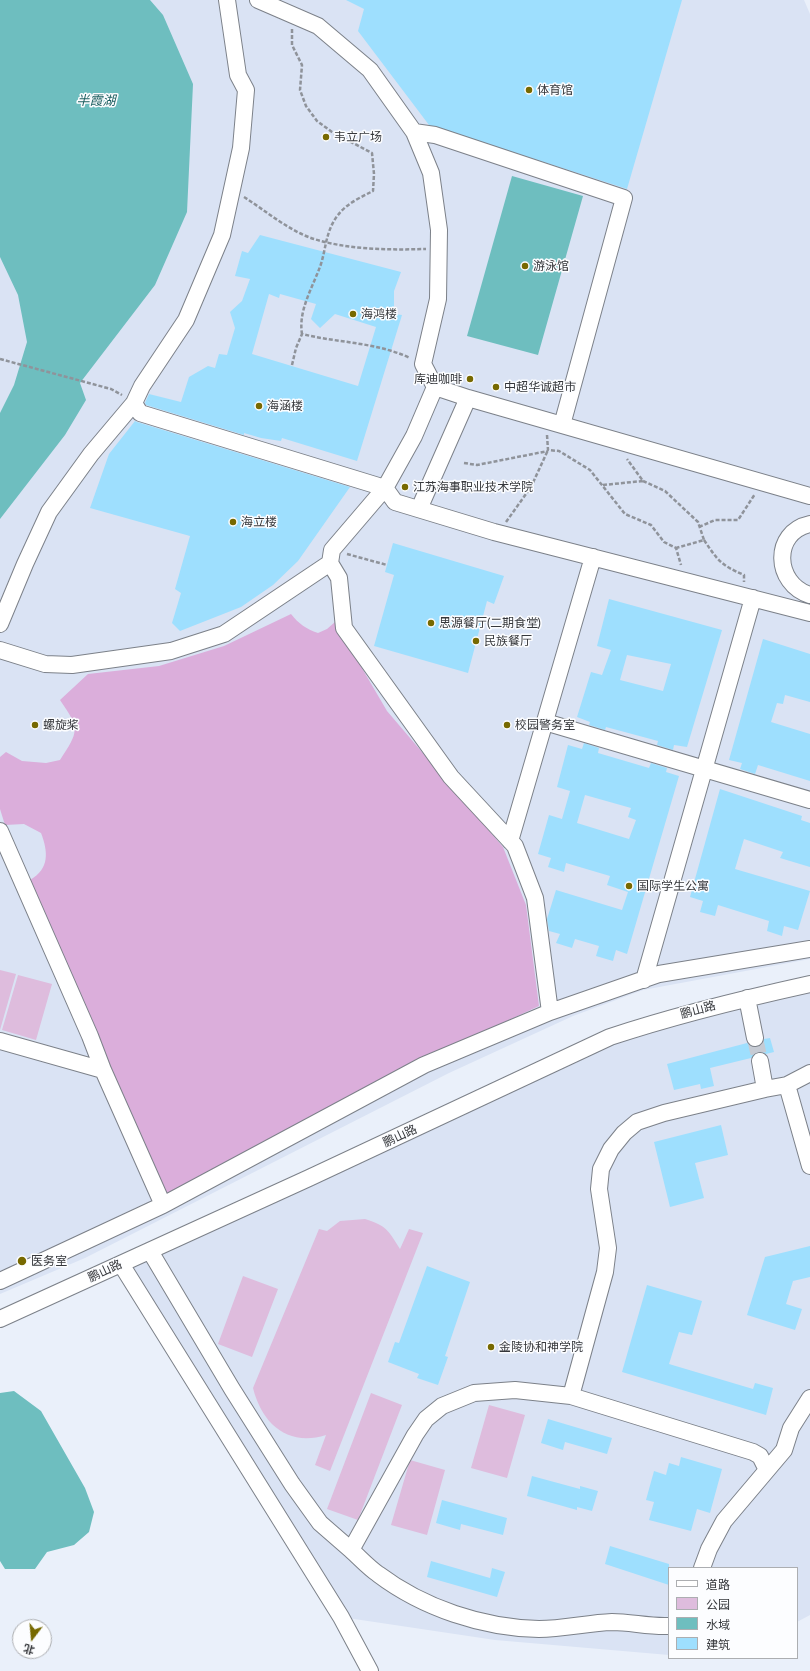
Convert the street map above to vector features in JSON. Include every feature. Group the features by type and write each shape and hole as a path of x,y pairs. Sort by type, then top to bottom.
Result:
{"street":[{"path":"0,624 49,512 91,454 134,403 142,386 186,320 222,235 241,148 246,90 238,75 227,0"},
{"path":"258,0 318,26 370,70 414,132 431,173 439,230 438,299 423,364 435,387 468,398 810,496"},
{"path":"414,132 436,135 624,198 562,425"},
{"path":"0,650 45,664 66,664 171,651 224,634 331,556 385,488 414,436 435,387"},
{"path":"419,509 468,398"},
{"path":"134,403 140,413 385,488 395,502 498,533 749,597 810,611"},
{"path":"810,524 794,532 786,542 782,554 782,566 786,577 794,586 810,595"},
{"path":"331,556 340,578 344,628 451,777 515,846 535,898 550,1012"},
{"path":"510,841 593,557"},
{"path":"644,980 704,769 749,597"},
{"path":"544,722 810,800"},
{"path":"0,831 163,1205"},
{"path":"0,1281 163,1205 424,1065 550,1012 659,974 810,949"},
{"name":"鹏山路","path":"0,1319 150,1251 610,1037 663,1020 810,984"},
{"path":"748,998 755,1038"},
{"path":"0,1041 103,1070"},
{"path":"760,1061 766,1089"},
{"path":"571,1396 605,1272 608,1248 599,1189 602,1169 611,1149 624,1133 637,1122 664,1113 766,1089 787,1086 810,1073"},
{"path":"787,1086 810,1166"},
{"path":"150,1251 232,1389 292,1484 320,1523 378,1574 405,1591 435,1606 467,1618 502,1627 540,1629 627,1622 652,1627 668,1626"},
{"path":"121,1264 341,1617 370,1671"},
{"path":"351,1550 415,1434 426,1419 442,1406 474,1393 516,1390 571,1396 753,1452 760,1456 767,1470"},
{"path":"702,1567 709,1549 724,1521 784,1450 791,1428 810,1398"}],"path":[{"path":"292,14 292,45 302,65 300,90 306,106 317,121 332,132 372,153 374,174 373,191 354,201 338,215 330,228 321,263 304,311 300,326 302,334 292,365"},
{"path":"232,189 281,222 313,239 344,246 394,250 439,249"},
{"path":"302,334 369,345 396,352 423,364"},
{"path":"0,359 111,389 134,403"},
{"path":"498,533 531,487 548,450 546,420"},
{"path":"617,441 642,481"},
{"path":"464,463 477,465 548,450 559,451 590,470 625,514 651,525 664,542 676,548 704,540"},
{"path":"602,486 642,481 665,491 698,522 704,540 715,557 726,568 744,575 749,597"},
{"path":"699,527 715,520 738,520 758,489"},
{"path":"676,548 685,580"},
{"path":"331,556 387,565"}],"shaded area":[{"name":"江苏海事职业技术学院","path":"0,0 804,0 810,14 810,959 643,990 573,1016 449,1073 85,1258 0,1294"},
{"path":"291,614 303,626 318,633 327,629 335,622 387,711 503,847 526,905 539,1006 432,1056 297,1124 165,1195 30,880 37,876 41,871 46,859 45,846 41,833 24,824 5,825 0,809 0,757 6,752 22,761 46,763 60,760 74,736 75,730 74,724 67,710 60,700 88,674 159,666 224,646"},
{"name":"金陵协和神学院","path":"810,984 810,1615 798,1621 798,1567 668,1567 668,1655 495,1640 341,1617 121,1264 610,1037"}],"green space":[{"path":"0,970 16,974 0,1030"},
{"path":"18,975 52,984 36,1040 2,1030"},
{"path":"365,1219 383,1227 393,1237 400,1249 409,1229 423,1233 330,1471 315,1465 326,1435 312,1438 300,1438 279,1430 270,1422 263,1412 257,1401 253,1388 319,1229 327,1231 340,1221"},
{"path":"243,1276 278,1289 252,1357 218,1344"},
{"path":"371,1393 402,1405 358,1520 327,1509"},
{"path":"489,1405 525,1415 507,1478 471,1468"},
{"path":"410,1460 445,1470 427,1535 391,1525"}],"water":[{"name":"半霞湖","path":"0,0 150,0 163,15 193,84 187,212 155,285 80,383 86,400 65,435 0,519 0,413 14,385 27,342 18,295 0,257"},
{"name":"游泳馆","path":"512,176 583,196 538,355 467,336"},
{"path":"14,1391 41,1411 85,1488 94,1512 89,1532 74,1545 47,1552 35,1569 5,1569 0,1561 0,1393"}],"building":[{"name":"体育馆","path":"346,0 682,0 627,189 429,125 358,31 364,9"},
{"path":"260,235 401,272 394,291 394,314 402,315 357,461 282,438 281,441 261,438 244,433 244,435 146,405 145,403 149,394 181,402 189,377 208,366 215,368 219,354 227,355 235,328 230,312 242,301 250,279 235,276 242,251 248,253","holes":["269,294 279,298 280,294 316,304 311,319 320,328 335,314 376,327 358,386 252,354"]},
{"name":"海立楼","path":"135,421 350,487 298,561 273,585 241,607 180,631 172,623 181,593 175,589 190,536 90,508 109,454"},
{"name":"思源餐厅(二期食堂)","path":"393,543 504,576 494,604 487,601 468,673 374,646 394,575 385,572"},
{"path":"609,599 722,630 687,747 674,745 673,750 657,745 658,741 606,727 605,730 589,725 590,722 577,717 591,672 602,675 611,650 597,646","holes":["627,655 671,664 663,691 620,680"]},
{"path":"763,639 810,654 810,702 785,695 783,704 777,703 771,722 810,734 810,781 758,765 755,774 740,769 742,763 729,760"},
{"path":"584,743 599,748 598,753 649,768 651,763 667,768 666,772 679,776 627,954 616,950 613,961 596,956 599,946 575,939 572,948 556,943 560,934 549,931 547,919 556,890 622,910 628,892 607,885 610,876 566,863 564,872 548,867 551,858 538,854 549,815 562,819 570,791 557,787 568,745 582,749","holes":["585,795 631,808 628,817 636,820 629,839 577,823"]},
{"path":"720,789 802,816 801,820 810,823 810,867 780,858 783,852 744,839 735,869 810,891 798,930 784,926 782,936 767,931 769,921 718,905 715,916 700,912 703,901 690,897"},
{"path":"770,1038 774,1052 766,1054 758,1052 751,1058 710,1068 714,1086 701,1089 700,1084 674,1090 667,1064 747,1043 752,1047 757,1047 762,1045 764,1039"},
{"path":"721,1125 728,1155 695,1163 704,1198 670,1207 654,1142"},
{"path":"810,1246 810,1277 793,1281 786,1304 802,1309 795,1330 747,1315 765,1257"},
{"path":"427,1266 470,1282 445,1356 448,1357 438,1385 417,1378 419,1374 388,1362 395,1342 399,1343"},
{"path":"647,1285 702,1301 692,1335 679,1332 669,1364 753,1389 755,1383 773,1388 766,1415 622,1372"},
{"path":"548,1419 612,1438 607,1454 565,1442 563,1450 541,1443"},
{"path":"681,1457 722,1469 710,1513 697,1509 691,1531 649,1520 654,1502 646,1500 654,1471 666,1475 669,1463 679,1466"},
{"path":"532,1476 580,1489 580,1486 598,1491 592,1511 577,1507 577,1510 527,1496"},
{"path":"442,1500 507,1518 503,1535 461,1524 460,1530 436,1523"},
{"path":"610,1546 669,1564 668,1585 605,1564"},
{"path":"431,1561 490,1578 492,1568 505,1572 497,1597 427,1577"}],"tunnel":[{"path":"755,1038 760,1061"}],"place":[{"name":"体育馆","path":"529,90"},
{"name":"韦立广场","path":"326,137"},
{"name":"游泳馆","path":"525,266"},
{"name":"海鸿楼","path":"353,314"},
{"name":"库迪咖啡","path":"470,379"},
{"name":"中超华诚超市","path":"496,387"},
{"name":"海涵楼","path":"259,406"},
{"name":"江苏海事职业技术学院","path":"405,487"},
{"name":"海立楼","path":"233,522"},
{"name":"思源餐厅(二期食堂)","path":"431,623"},
{"name":"民族餐厅","path":"476,641"},
{"name":"螺旋桨","path":"35,725"},
{"name":"校园警务室","path":"507,725"},
{"name":"国际学生公寓","path":"629,886"},
{"name":"医务室","path":"22,1261"},
{"name":"金陵协和神学院","path":"491,1347"}]}
